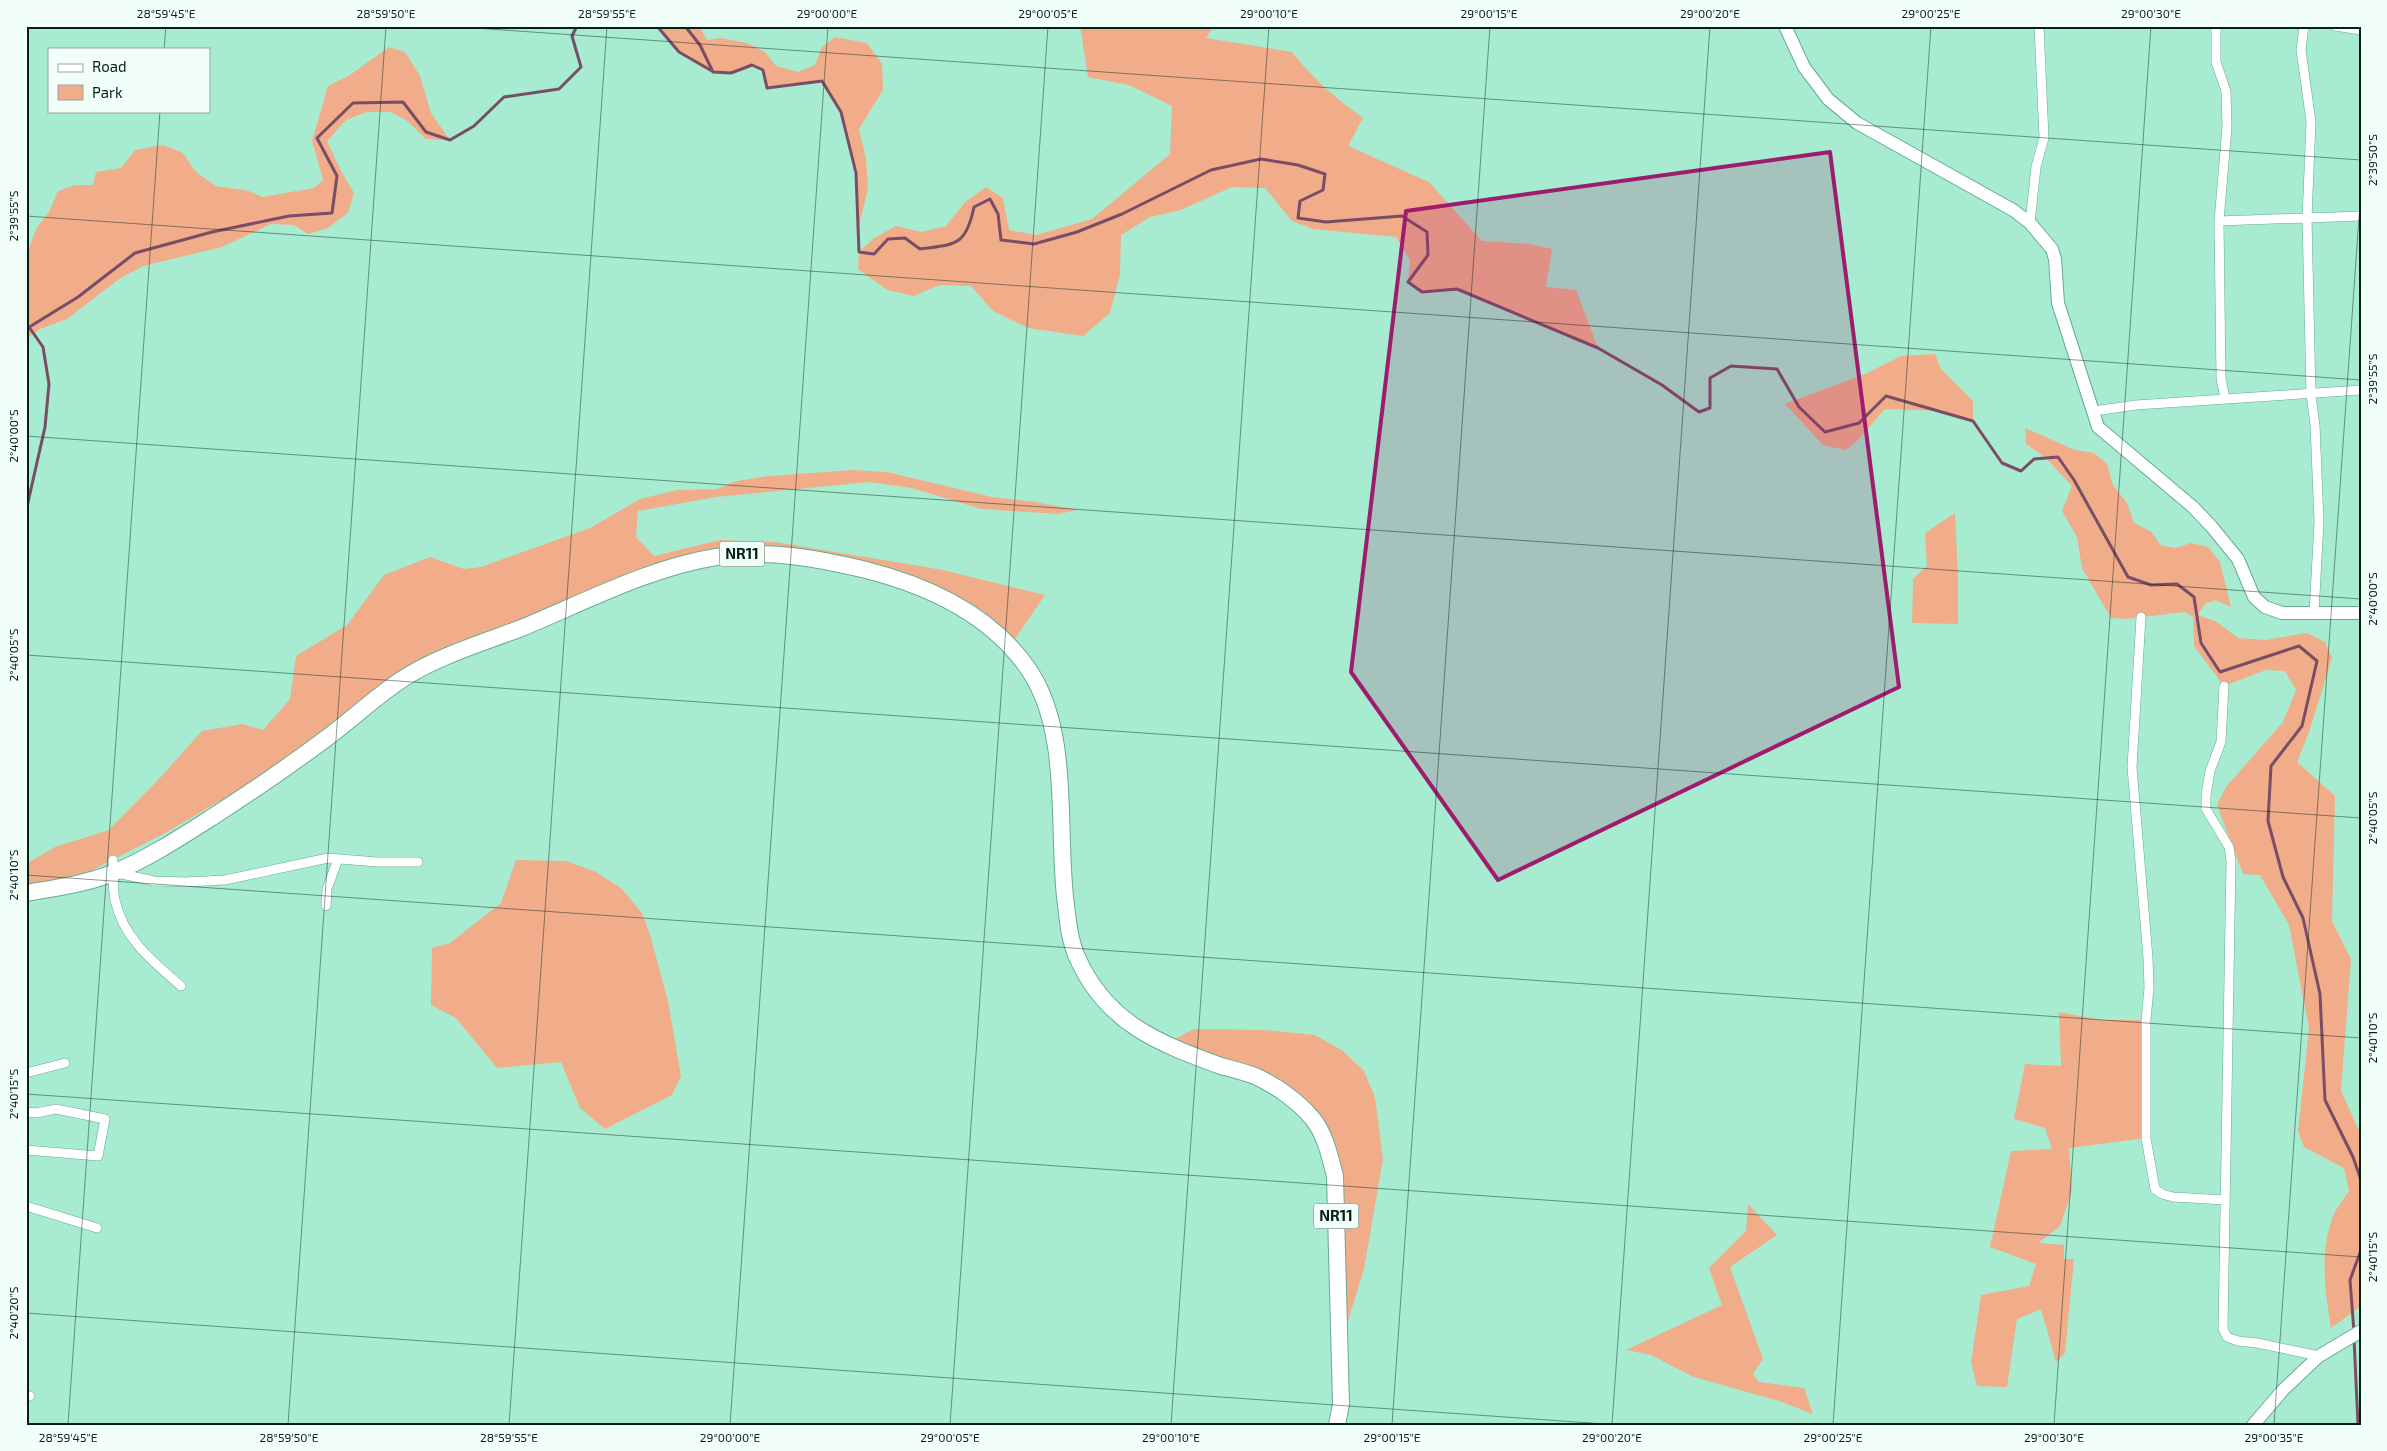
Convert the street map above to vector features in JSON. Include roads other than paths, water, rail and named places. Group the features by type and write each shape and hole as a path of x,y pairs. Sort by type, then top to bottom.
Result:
{"highway":[{"name":"NR11","path":"26,893 76,884 114,866 146,858 252,792 404,678 439,661 669,568 716,557 738,555 796,556 825,560 880,574 941,597 969,611 990,626 1014,650 1031,673 1041,693 1050,720 1055,747 1064,888 1070,937 1076,954 1097,993 1127,1023 1146,1035 1221,1066 1257,1077 1290,1098 1315,1121 1328,1151 1335,1176 1341,1404 1337,1425"}],"street":[{"path":"1785,26 1804,67 1828,99 1857,123 2013,210 2030,223 2052,249 2055,258 2058,303 2098,427 2193,508 2219,535 2238,559 2254,597 2272,610 2361,614"},
{"path":"2030,223 2036,167 2044,138 2039,26"},
{"path":"2216,26 2216,62 2226,91 2227,118 2219,221 2220,378 2225,399"},
{"path":"2304,26 2302,50 2311,122 2307,218 2311,395 2316,425 2319,522 2314,613"},
{"path":"2336,26 2361,30"},
{"path":"2219,221 2361,216"},
{"path":"2094,411 2136,405 2311,395 2361,390"},
{"path":"2141,617 2132,767 2148,958 2146,1138 2155,1189 2162,1194 2186,1199 2225,1200"},
{"path":"2224,686 2221,742 2210,771 2206,795 2206,809 2229,846 2231,861 2223,1321 2227,1337 2238,1342 2257,1343 2319,1356"},
{"path":"181,986 144,953 127,930 115,899 114,866 154,881 185,882 225,880 301,862 328,858 378,862 418,862"},
{"path":"326,906 328,889 338,859"},
{"path":"26,1073 65,1064"},
{"path":"26,1112 36,1113 56,1110 105,1119 98,1156 26,1150"},
{"path":"26,1206 97,1228"},
{"path":"2253,1425 2283,1390 2319,1356 2360,1331"}],"waterway":[{"path":"26,329 78,297 135,253 212,232 289,216 332,213 337,176 317,138 353,103 403,102 426,132 450,140 474,126 504,97 559,89 581,67 572,36 577,26"},
{"path":"657,26 679,52 712,71"},
{"path":"685,26 700,45 713,72 731,73 752,65 763,70 767,88 822,81 841,112 856,173 859,252 874,254 888,239 905,238 920,249 951,244 963,236 971,220 974,207 990,199 998,214 1001,240 1034,244 1077,232 1122,214 1211,170 1261,159 1298,165 1325,174 1323,190 1300,201 1298,218 1326,222 1402,216 1427,232 1428,255 1408,282 1422,292 1457,289 1598,348 1662,385 1699,412 1710,408 1710,378 1731,366 1777,369 1799,407 1825,432 1859,423 1886,396 1973,421 2002,463 2021,471 2034,459 2058,457 2074,480 2128,577 2151,585 2177,584 2194,597 2201,643 2220,672 2299,646 2317,661 2302,726 2271,766 2268,821 2283,877 2303,918 2320,994 2325,1100 2353,1157 2361,1180"},
{"path":"26,511 45,427 49,384 43,347 29,327"},
{"path":"2354,1332 2350,1280 2361,1250"},
{"path":"2354,1338 2358,1425"}]}
